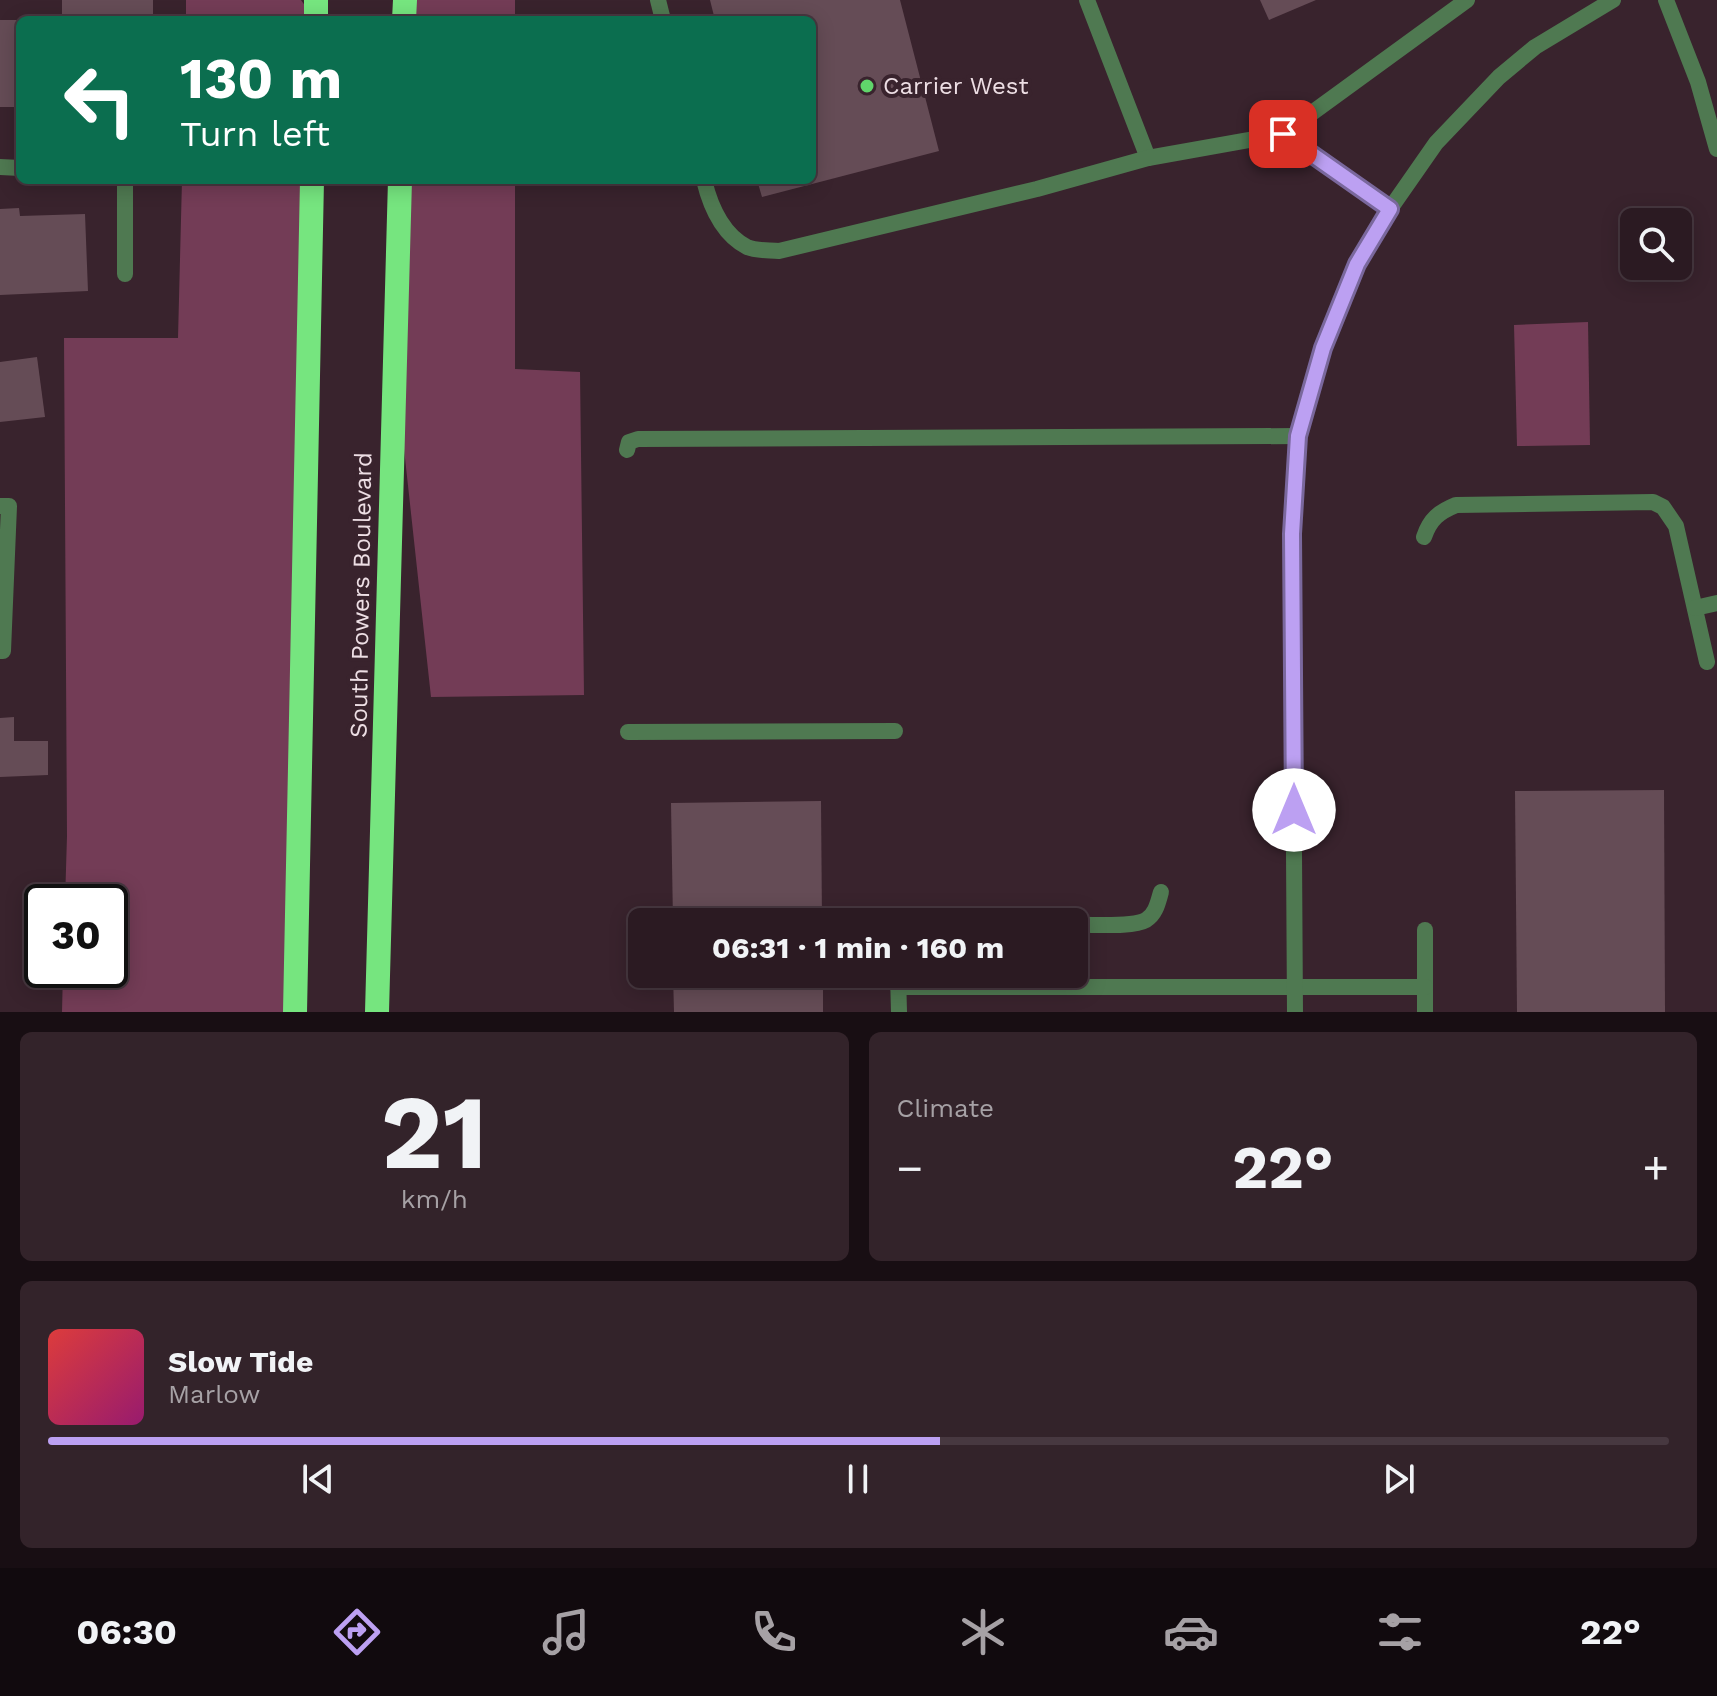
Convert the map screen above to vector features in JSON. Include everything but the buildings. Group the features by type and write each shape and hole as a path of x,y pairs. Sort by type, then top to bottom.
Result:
{"highway":[{"path":"295,1012 312,184"},
{"name":"South Powers Boulevard","path":"377,1012 400,184"}],"street":[{"path":"1087,0 1148,158"},
{"path":"705,184 710,203 725,228 748,248 779,251 1037,189 1148,158 1283,134 1467,0"},
{"path":"1295,1012 1292,534 1298,436 1323,348 1357,264 1390,209 1436,143 1499,77 1535,47 1613,0"},
{"path":"1666,0 1694,69 1717,149"},
{"path":"1283,134 1390,209"},
{"path":"125,184 125,274"},
{"path":"627,450 629,442 638,439 1298,436"},
{"path":"1424,537 1428,524 1440,512 1456,505 1653,502 1663,507 1676,526 1707,662"},
{"path":"0,506 9,506 3,651 0,651"},
{"path":"1695,608 1717,603"},
{"path":"628,732 895,731"},
{"path":"1088,925 1136,923 1148,919 1157,907 1161,892"},
{"path":"1425,930 1425,1012"},
{"path":"1088,983 1425,987"},
{"path":"898,988 899,1012"}],"shaded area":[{"path":"186,0 301,0 312,16 186,16"},
{"path":"405,0 515,0 515,16 404,16"},
{"path":"182,184 313,184 298,1012 62,1012 63,988 128,988 128,884 66,884 64,338 178,338"},
{"path":"400,184 515,184 515,369 580,372 584,695 431,697 395,366"},
{"path":"1588,322 1590,445 1517,446 1514,325"}],"place":[{"name":"Carrier West","path":"867,86"}],"route":[{"path":"1283,134 1390,209 1357,264 1323,348 1298,436 1292,534 1294,810"}]}
